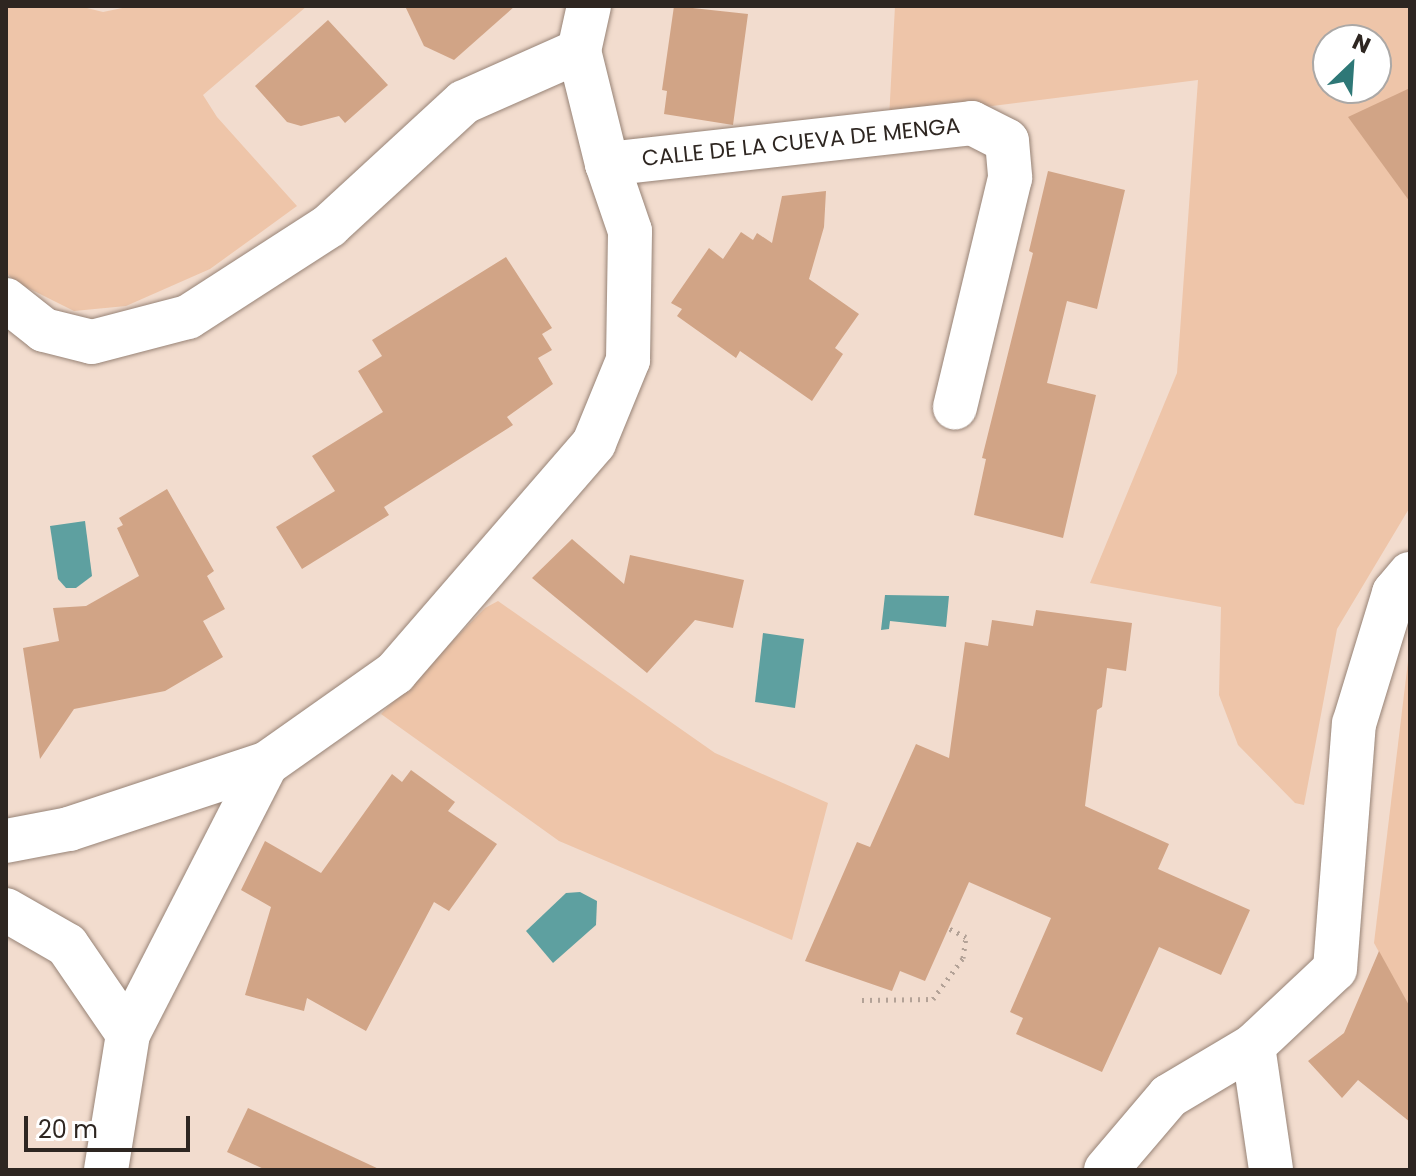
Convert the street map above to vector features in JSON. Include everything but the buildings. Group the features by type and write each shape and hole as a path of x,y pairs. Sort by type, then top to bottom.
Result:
{"street":[{"path":"6,841 69,829 266,764 395,673 594,443 628,360 630,231 607,164 579,51 589,6"},
{"path":"6,300 44,330 92,342 188,317 329,226 464,102 579,51"},
{"name":"CALLE DE LA CUEVA DE MENGA","path":"607,164 972,123 1007,141 1010,178 955,407"},
{"path":"1106,1170 1169,1096 1253,1046 1335,969 1338,720 1394,593 1410,574"},
{"path":"106,1170 128,1034 266,764"},
{"path":"6,910 67,945 128,1034"},
{"path":"1253,1046 1271,1170"}],"path":[{"path":"862,1000 933,999 963,958 966,937 948,928"}],"shaded area":[{"path":"6,6 79,6 103,12 132,6 307,6 203,95 217,117 297,206 210,269 126,306 74,311 14,281 6,272"},
{"path":"895,6 1410,6 1410,507 1337,629 1304,805 1295,803 1238,745 1219,695 1221,607 1090,583 1177,373 1198,80 889,119"},
{"path":"498,601 715,753 828,803 792,940 559,841 381,714 485,608"},
{"path":"1410,645 1410,1008 1374,943"}],"water":[{"path":"85,521 92,576 76,588 66,588 58,579 50,526"},
{"path":"885,595 949,596 946,627 890,621 889,629 881,630"},
{"path":"763,633 804,639 795,708 755,702"},
{"path":"580,892 597,901 596,925 553,963 526,931 566,893"}]}
